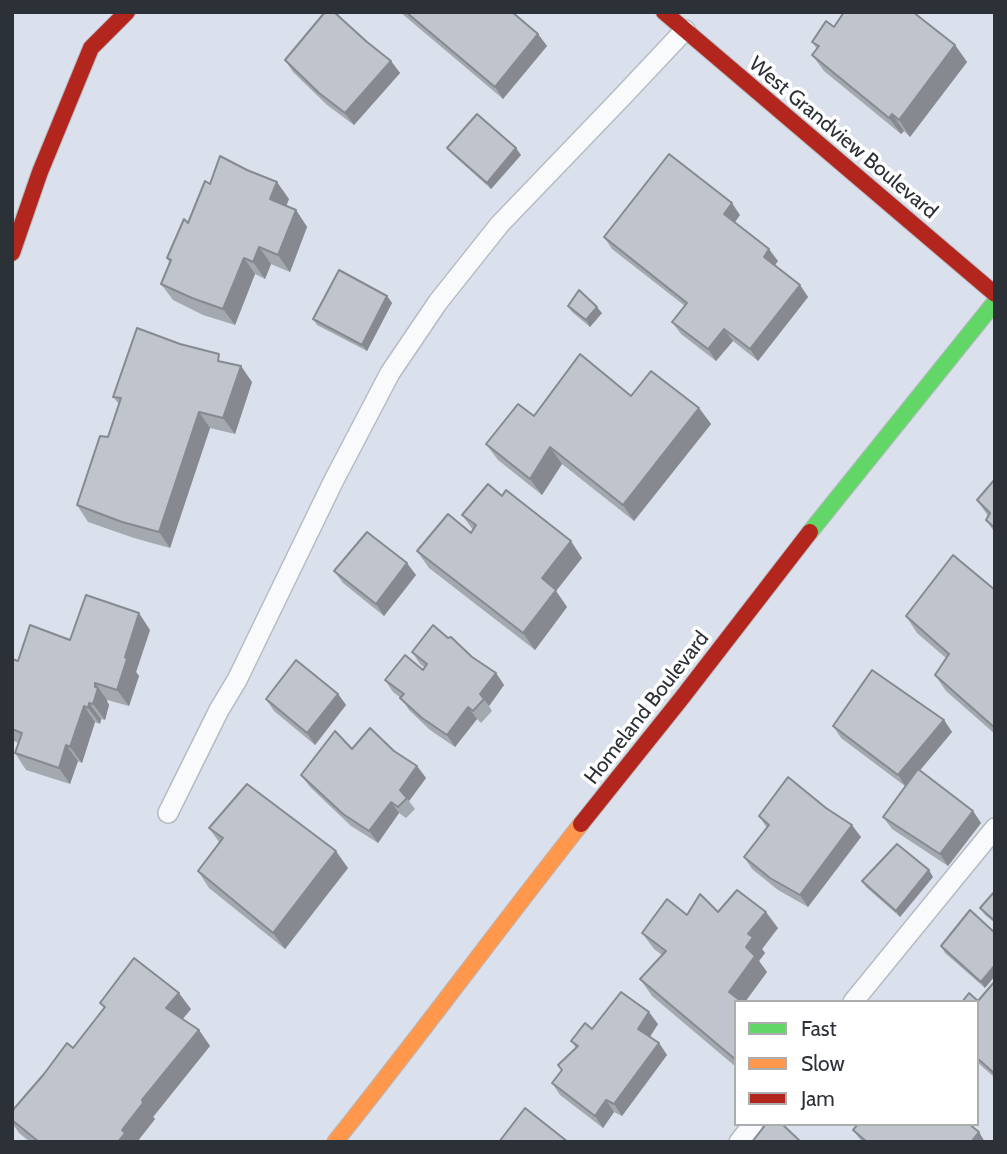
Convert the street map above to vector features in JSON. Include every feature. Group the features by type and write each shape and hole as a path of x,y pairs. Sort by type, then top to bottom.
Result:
{"street":[{"path":"12,253 40,172 91,48 127,12"},
{"name":"West Grandview Boulevard","path":"664,12 995,294"},
{"name":"Homeland Boulevard","path":"335,1142 844,488 995,302"}],"lane":[{"path":"168,813 390,373 438,302 500,224 685,30"},
{"path":"855,1000 995,828"},
{"path":"739,1142 751,1126"}],"building":[{"path":"325,12 334,12 391,61 345,113 319,93 285,60"},
{"path":"406,12 512,12 538,34 495,87"},
{"path":"844,12 913,12 955,45 899,120 892,114 889,118 812,55 819,46 812,42 826,21 834,27"},
{"path":"477,114 516,148 487,183 447,148"},
{"path":"669,154 732,203 724,214 769,249 764,257 800,285 750,349 724,329 708,349 672,322 687,303 604,237"},
{"path":"220,156 277,182 270,199 296,210 278,255 259,247 253,262 244,258 223,309 161,284 171,260 167,258 184,219 188,223 205,181 210,184"},
{"path":"339,270 387,296 362,345 313,319"},
{"path":"579,290 597,307 586,320 568,306"},
{"path":"137,328 180,344 219,354 218,361 241,366 223,418 199,412 159,532 77,505 100,436 108,437 121,398 113,397"},
{"path":"580,354 631,396 651,371 699,408 623,505 550,447 530,479 486,444 518,404 534,416"},
{"path":"995,479 995,528 986,520 990,513 977,500"},
{"path":"488,484 502,496 506,490 571,541 542,578 556,590 523,633 417,551 448,514 471,533 476,525 462,515"},
{"path":"367,532 407,563 376,604 334,571"},
{"path":"953,555 995,590 995,728 935,675 949,654 906,616"},
{"path":"86,595 139,613 117,690 95,683 98,688 93,704 89,703 88,708 84,706 70,747 66,745 59,768 15,753 22,733 12,729 12,659 18,661 30,625 70,640"},
{"path":"433,625 496,673 480,694 484,699 473,711 468,707 447,735 422,718 400,698 404,694 385,680 405,655 423,670 427,664 412,652"},
{"path":"296,660 338,694 307,733 266,699"},
{"path":"872,670 944,720 898,775 833,726"},
{"path":"370,728 394,751 417,766 400,790 407,798 398,807 391,802 369,831 343,814 301,775 335,731 352,749"},
{"path":"918,769 973,811 940,854 883,817"},
{"path":"788,777 852,825 800,895 770,878 744,857 769,825 759,816"},
{"path":"247,784 336,851 273,933 198,871 223,838 209,828"},
{"path":"897,844 929,870 896,911 862,881"},
{"path":"737,890 766,912 748,934 753,937 746,947 755,956 729,992 739,1000 734,1000 734,1058 640,979 666,951 642,933 667,899 687,915 700,894 718,912"},
{"path":"995,891 995,921 980,908"},
{"path":"970,910 995,933 995,965 981,982 941,946"},
{"path":"134,958 179,993 166,1008 199,1030 142,1100 143,1103 122,1130 125,1133 118,1142 39,1142 12,1120 12,1111 67,1043 73,1048 105,1007 100,1003"},
{"path":"995,981 995,1074 979,1060 979,1000"},
{"path":"621,992 649,1012 638,1029 659,1043 614,1104 606,1100 595,1116 552,1083 562,1070 558,1065 578,1046 571,1041 585,1023 592,1029"},
{"path":"969,993 977,1000 964,1000"},
{"path":"525,1108 568,1142 499,1142"},
{"path":"764,1126 784,1126 801,1142 752,1142"},
{"path":"856,1126 972,1126 979,1132 971,1142 867,1142 853,1130"}],"traffic: fast":[{"path":"810,532 995,302"}],"traffic: slow":[{"path":"335,1142 581,824"}],"traffic: jam":[{"path":"12,253 40,172 91,48 127,12"},
{"path":"664,12 995,294"},
{"path":"581,824 810,532"}]}
